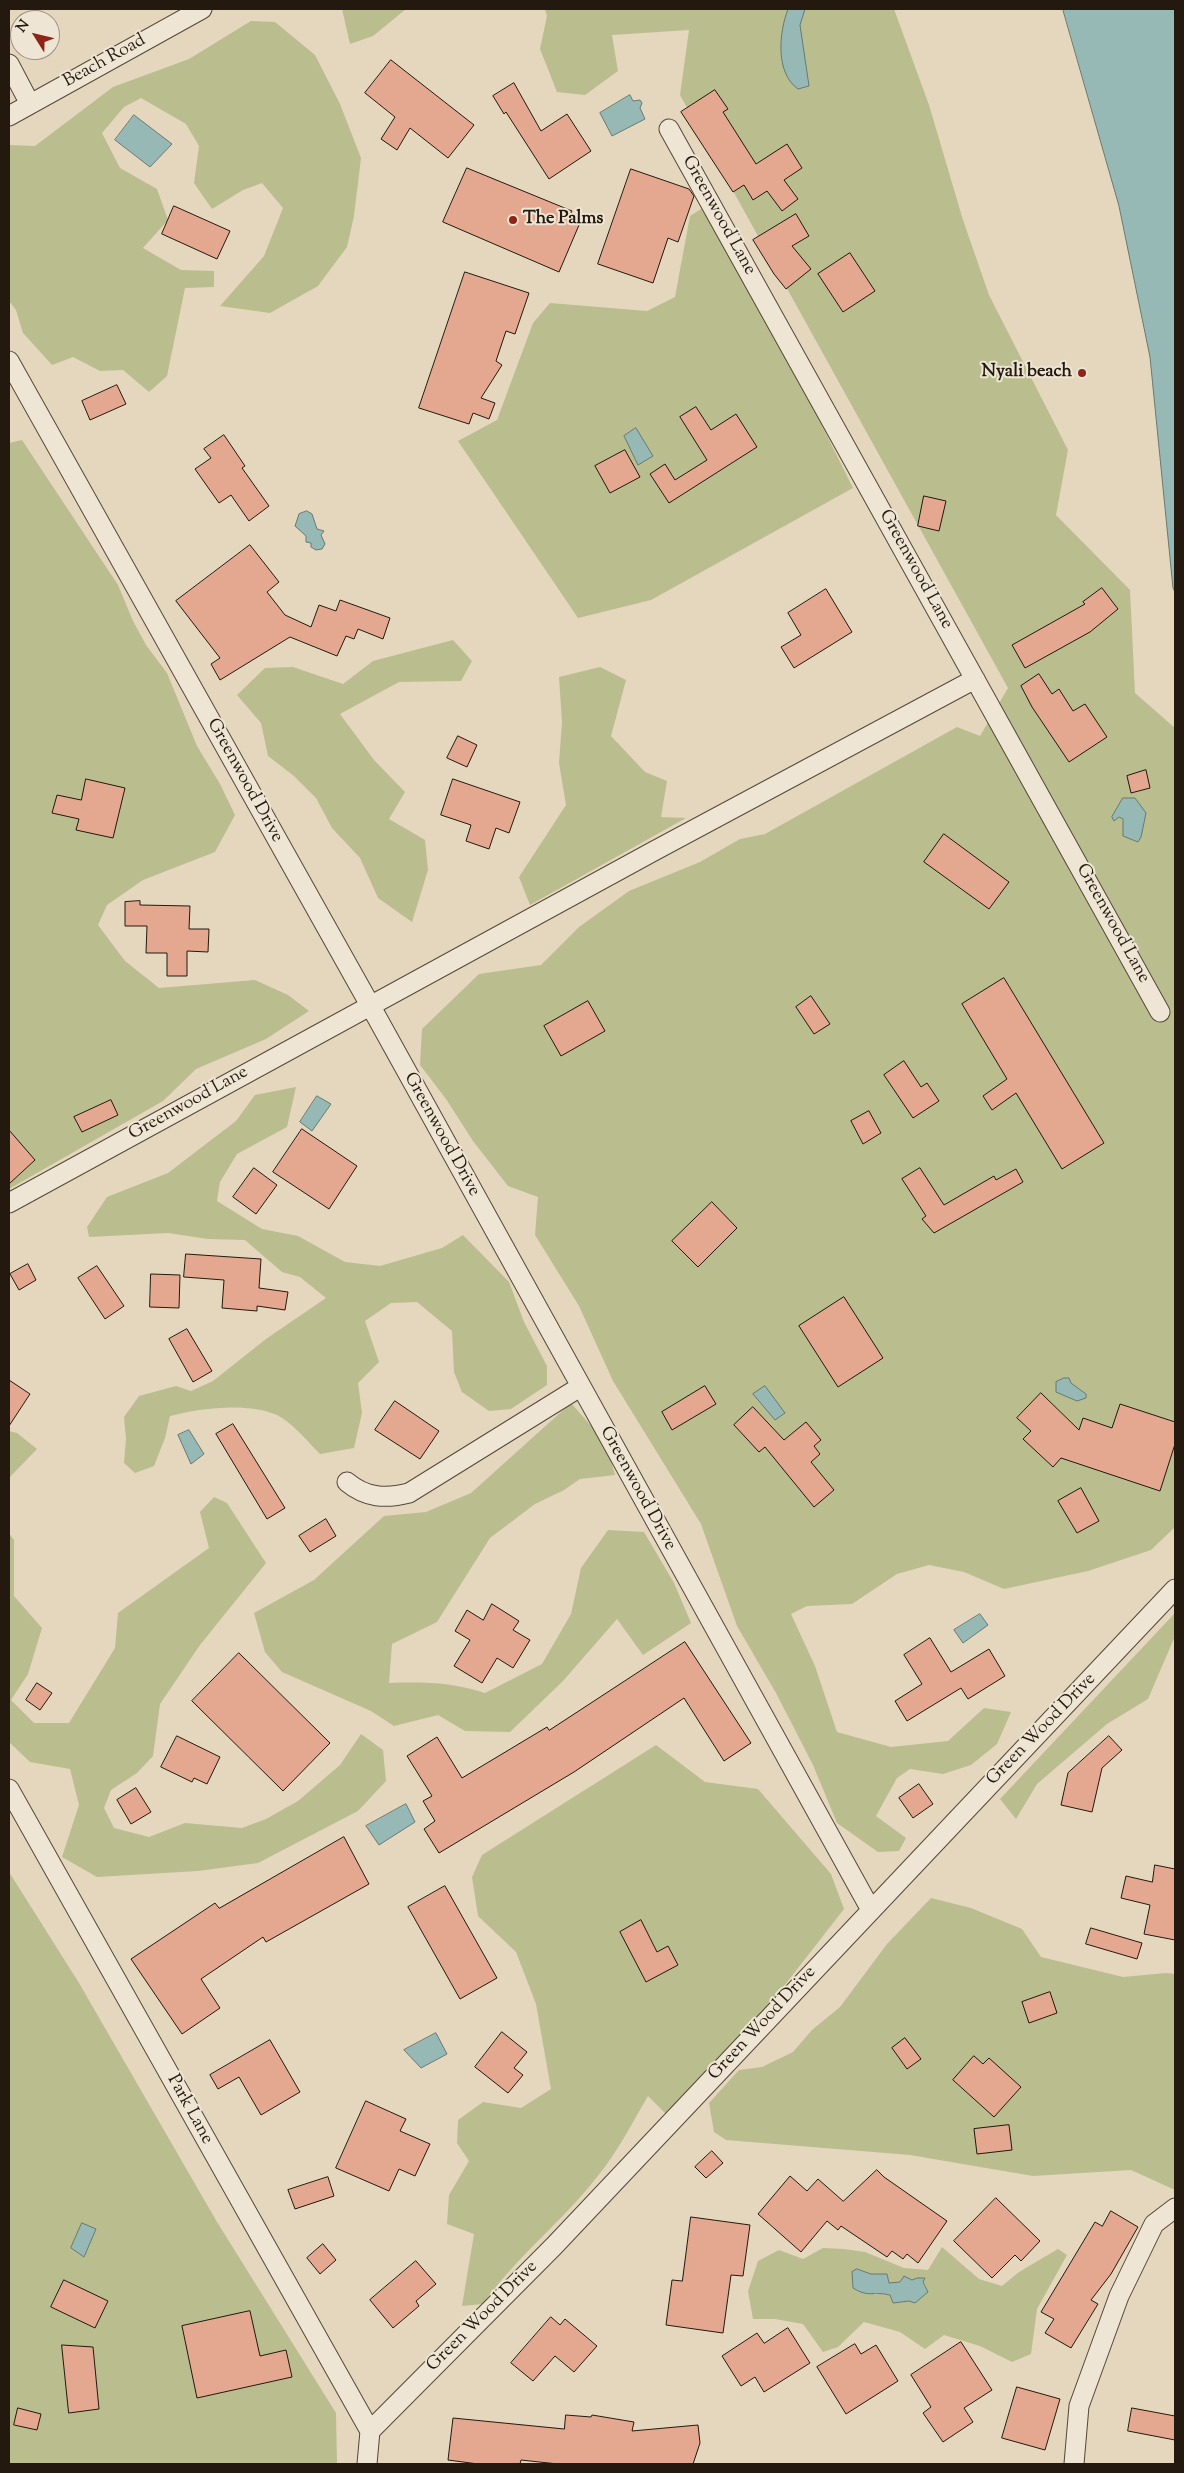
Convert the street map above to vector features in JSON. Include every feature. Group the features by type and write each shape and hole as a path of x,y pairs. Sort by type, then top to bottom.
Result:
{"street":[{"name":"Beach Road","path":"9,116 202,9"},
{"path":"9,64 30,104"},
{"name":"Greenwood Lane","path":"669,128 1160,1012"},
{"name":"Greenwood Drive","path":"9,361 370,1006 871,1910"},
{"name":"Greenwood Lane","path":"9,1203 975,679"},
{"path":"347,1482 356,1489 379,1497 409,1493 580,1387"},
{"name":"Green Wood Drive","path":"370,2431 554,2246 1175,1589"},
{"name":"Park Lane","path":"9,1789 370,2431"},
{"path":"1074,2464 1079,2406 1119,2296 1154,2224 1175,2208"},
{"path":"367,2464 370,2431"}],"green space":[{"path":"342,9 406,9 373,36 350,44"},
{"path":"545,9 894,9 929,105 963,220 989,295 1068,450 1056,515 1130,590 1135,693 1175,728 1175,1527 1151,1550 1088,1571 1004,1589 964,1572 929,1565 897,1574 852,1604 807,1606 791,1614 815,1666 837,1732 891,1747 948,1741 984,1708 1011,1712 997,1744 971,1765 943,1774 910,1769 897,1778 876,1816 906,1838 899,1851 878,1852 837,1823 813,1765 776,1693 737,1626 701,1524 613,1381 579,1306 535,1235 538,1197 508,1186 473,1141 446,1099 420,1065 422,1029 479,974 541,965 579,927 629,891 700,862 740,839 765,834 957,727 980,736 1008,688 680,95 689,30 612,35 618,71 585,95 557,92 540,49 547,16"},
{"path":"251,21 275,22 315,55 340,104 361,158 354,216 347,247 318,286 270,313 220,306 264,256 283,208 262,183 243,190 212,209 194,183 199,146 186,124 141,98 124,107 102,133 120,168 157,189 168,220 143,248 181,270 214,271 214,287 185,288 167,376 149,392 123,370 100,371 73,357 52,365 23,333 16,310 9,301 9,145 35,146 113,87 189,59"},
{"path":"706,206 768,317 853,488 651,600 578,618 458,441 497,420 533,323 550,303 647,311 675,297 690,216"},
{"path":"22,440 118,585 133,621 146,645 167,673 197,746 220,784 235,815 215,852 143,880 107,905 98,925 125,961 159,988 255,980 288,995 309,1011 266,1039 196,1069 163,1101 9,1189 9,443"},
{"path":"453,640 472,661 461,681 399,682 340,714 374,760 405,792 389,819 425,840 428,870 412,922 378,898 360,858 332,828 316,798 294,776 268,756 261,723 237,695 265,668 293,667 343,684 373,661"},
{"path":"600,667 626,680 611,736 645,772 667,781 661,817 686,818 530,905 519,877 566,805 559,763 562,722 559,677"},
{"path":"296,1087 287,1127 237,1154 220,1182 217,1201 262,1229 298,1236 345,1262 380,1266 442,1248 463,1235 509,1282 524,1322 547,1366 547,1385 511,1409 489,1411 462,1392 454,1372 452,1331 417,1302 391,1303 365,1321 379,1362 358,1383 362,1413 354,1448 320,1454 294,1427 277,1415 265,1411 238,1407 209,1409 170,1416 165,1438 154,1466 135,1473 124,1463 126,1439 124,1417 139,1396 176,1386 191,1391 213,1381 266,1339 326,1298 300,1277 282,1272 245,1240 208,1239 168,1233 89,1237 87,1227 107,1197 168,1173 236,1121 255,1095"},
{"path":"571,1403 606,1443 615,1475 580,1479 564,1490 535,1504 490,1538 437,1622 392,1644 389,1683 437,1684 485,1693 542,1664 571,1614 581,1568 608,1530 644,1532 674,1583 691,1623 643,1655 617,1619 563,1681 510,1732 465,1731 438,1715 394,1726 371,1711 282,1672 265,1652 254,1613 314,1580 384,1516 426,1512 471,1493"},
{"path":"9,1431 17,1433 37,1449 9,1478"},
{"path":"214,1497 227,1503 266,1563 200,1645 160,1704 153,1756 137,1773 111,1790 104,1808 114,1828 149,1837 185,1823 242,1828 266,1819 298,1801 340,1765 361,1734 383,1750 386,1781 358,1811 258,1863 198,1871 97,1877 62,1857 79,1805 70,1769 30,1762 9,1742 9,1533 14,1540 14,1596 42,1628 28,1674 11,1700 34,1723 69,1723 115,1648 118,1613 209,1548 200,1512"},
{"path":"1175,1613 1175,1636 1148,1699 1107,1724 1037,1784 1016,1819 1000,1799"},
{"path":"656,1745 705,1782 758,1789 831,1874 844,1909 756,2022 666,2114 648,2096 611,2158 569,2209 524,2255 483,2304 462,2306 474,2234 447,2224 449,2195 469,2161 457,2143 458,2120 483,2102 521,2108 551,2089 536,2004 516,1952 478,1916 472,1877 482,1855"},
{"path":"9,1872 79,1983 217,2222 336,2413 337,2464 9,2464"},
{"path":"931,1898 971,1908 1022,1929 1041,1957 1123,1977 1166,1973 1175,1974 1175,2190 1131,2170 1033,2176 910,2155 726,2140 714,2132 709,2103 739,2070 762,2067 793,2052 812,2030 840,2007 887,1944"},
{"path":"942,2247 979,2279 1002,2286 1019,2272 1058,2249 1067,2255 1037,2309 1031,2354 1012,2362 980,2346 944,2335 925,2349 900,2332 864,2322 838,2347 823,2352 803,2324 775,2319 753,2319 748,2291 758,2261 779,2250 803,2259 823,2248 844,2249 865,2252 904,2268 928,2270","holes":["857,2269 871,2274 887,2274 889,2283 895,2284 908,2279 923,2282 926,2286 915,2303 884,2293 875,2295"]}],"water":[{"path":"788,9 805,9 800,25 809,86 798,89 785,73 782,63 781,40"},
{"path":"1063,9 1175,9 1175,592 1173,588 1150,357 1119,206"},
{"path":"630,95 633,101 640,100 642,103 640,108 645,119 612,136 600,113"},
{"path":"134,115 172,144 150,167 115,140"},
{"path":"636,428 653,456 638,465 624,436"},
{"path":"307,511 312,514 317,529 324,531 321,535 325,544 322,549 316,550 311,547 311,543 306,542 306,536 295,526 299,514"},
{"path":"1123,798 1135,798 1146,813 1141,837 1138,842 1123,836 1123,819 1119,817 1114,821 1112,817"},
{"path":"317,1096 331,1104 312,1131 300,1122"},
{"path":"1069,1378 1071,1383 1086,1394 1086,1398 1077,1401 1056,1392 1056,1382"},
{"path":"765,1386 785,1413 775,1420 753,1394"},
{"path":"189,1430 204,1454 191,1464 178,1435"},
{"path":"980,1614 988,1625 963,1643 954,1630"},
{"path":"406,1804 415,1822 379,1845 366,1826"},
{"path":"436,2033 447,2054 421,2068 404,2050"},
{"path":"82,2223 96,2229 84,2257 71,2248"},
{"path":"857,2269 871,2274 887,2274 889,2283 900,2282 904,2276 912,2280 925,2278 923,2282 928,2292 915,2303 909,2301 893,2303 890,2295 867,2294 853,2288 852,2272"}],"building":[{"path":"391,60 474,125 448,158 410,128 397,150 381,139 395,117 365,93"},
{"path":"514,83 541,131 567,114 591,151 549,179 506,112 504,114 493,96"},
{"path":"715,90 728,109 723,112 756,164 787,144 802,168 784,180 798,199 782,211 767,191 753,200 744,185 733,192 681,112"},
{"name":"The Palms","path":"467,168 572,211 571,213 582,218 559,272 443,222"},
{"path":"631,169 689,189 694,196 678,242 668,238 653,283 598,264"},
{"path":"174,206 230,231 217,259 162,234"},
{"path":"796,214 809,236 792,246 811,269 786,289 774,274 753,240"},
{"path":"850,253 875,291 843,312 818,274"},
{"path":"465,272 529,293 515,334 506,331 496,361 502,365 481,398 495,403 489,419 473,413 469,424 419,408"},
{"path":"117,385 126,404 90,420 82,401"},
{"path":"696,407 711,430 736,414 757,447 669,503 650,474 665,464 675,480 707,460 680,417"},
{"path":"224,435 245,466 242,468 269,506 249,521 231,495 219,503 195,469 211,458 204,449"},
{"path":"625,450 640,477 610,493 595,466"},
{"path":"924,496 946,501 939,531 918,526"},
{"path":"250,545 279,582 267,592 285,615 311,627 319,605 336,611 340,600 390,618 383,639 358,629 354,639 346,636 337,656 290,637 220,680 211,664 220,658 176,601"},
{"path":"1102,588 1118,609 1090,632 1025,668 1012,645 1085,604 1083,602"},
{"path":"826,589 852,632 794,668 781,647 801,635 788,613"},
{"path":"1039,674 1052,694 1059,689 1073,711 1085,704 1107,737 1069,762 1032,707 1021,686"},
{"path":"458,736 477,745 467,767 447,758"},
{"path":"1146,770 1150,788 1131,793 1127,776"},
{"path":"86,779 125,788 113,838 76,830 79,819 52,813 57,795 81,800"},
{"path":"453,779 520,802 509,833 496,828 489,849 466,841 471,825 441,815"},
{"path":"944,834 1009,882 989,909 924,862"},
{"path":"140,901 140,905 190,906 189,929 209,929 208,952 187,951 187,976 167,976 167,953 146,953 147,926 125,926 125,902"},
{"path":"1004,978 1104,1143 1062,1169 1016,1093 992,1110 983,1096 1007,1079 962,1004"},
{"path":"811,996 830,1024 814,1034 796,1007"},
{"path":"588,1001 605,1031 561,1056 544,1026"},
{"path":"904,1061 921,1087 927,1083 939,1101 913,1118 884,1075"},
{"path":"111,1100 118,1115 82,1132 74,1117"},
{"path":"869,1111 881,1133 863,1144 851,1121"},
{"path":"302,1129 357,1166 329,1209 273,1172"},
{"path":"9,1130 35,1160 9,1184"},
{"path":"254,1168 277,1185 256,1214 233,1197"},
{"path":"920,1168 944,1205 994,1176 996,1180 1016,1169 1023,1182 934,1233 922,1219 926,1216 902,1179"},
{"path":"712,1202 737,1228 698,1267 672,1241"},
{"path":"186,1254 261,1259 259,1288 288,1292 285,1310 257,1306 257,1311 222,1308 224,1280 184,1277"},
{"path":"28,1264 36,1280 19,1290 10,1274"},
{"path":"97,1266 124,1306 105,1319 78,1278"},
{"path":"151,1274 180,1275 179,1308 150,1307"},
{"path":"844,1297 883,1358 838,1387 799,1326"},
{"path":"187,1329 212,1371 193,1382 169,1339"},
{"path":"9,1380 30,1394 9,1426"},
{"path":"705,1386 716,1404 672,1430 662,1412"},
{"path":"1041,1393 1079,1430 1083,1418 1112,1428 1120,1404 1175,1422 1175,1444 1160,1491 1061,1458 1053,1467 1023,1439 1031,1431 1017,1418"},
{"path":"395,1401 439,1431 420,1459 375,1430"},
{"path":"753,1407 784,1440 806,1422 821,1440 814,1446 820,1454 811,1462 834,1490 814,1507 765,1447 759,1452 734,1425"},
{"path":"233,1424 285,1508 267,1519 216,1434"},
{"path":"1081,1488 1099,1521 1077,1533 1058,1501"},
{"path":"326,1519 336,1536 310,1552 299,1536"},
{"path":"492,1604 519,1621 513,1630 530,1640 513,1668 497,1658 482,1683 454,1666 470,1640 455,1631 467,1610 483,1620"},
{"path":"930,1638 951,1672 989,1649 1005,1676 968,1699 961,1688 907,1721 895,1701 922,1684 904,1655"},
{"path":"685,1642 751,1743 724,1761 684,1698 574,1772 439,1853 424,1829 435,1821 423,1801 432,1796 407,1756 437,1737 462,1778 547,1727 549,1730"},
{"path":"239,1653 330,1743 283,1791 192,1701"},
{"path":"37,1683 52,1693 40,1710 26,1700"},
{"path":"177,1736 220,1757 207,1784 194,1778 192,1782 161,1767"},
{"path":"1109,1736 1122,1750 1102,1768 1092,1812 1061,1805 1068,1773"},
{"path":"919,1784 933,1804 913,1818 899,1798"},
{"path":"136,1788 151,1812 131,1824 117,1800"},
{"path":"344,1837 369,1884 266,1942 263,1937 201,1979 220,2008 182,2034 131,1959 215,1903 219,1908"},
{"path":"1155,1865 1175,1869 1175,1940 1144,1934 1150,1905 1121,1898 1126,1876 1152,1882"},
{"path":"445,1886 497,1978 460,1999 408,1907"},
{"path":"641,1920 657,1952 668,1946 678,1965 646,1982 620,1932"},
{"path":"1091,1928 1142,1943 1137,1959 1086,1944"},
{"path":"1050,1992 1057,2013 1029,2023 1022,2002"},
{"path":"502,2032 527,2052 514,2068 523,2075 508,2093 475,2067"},
{"path":"905,2038 921,2059 907,2069 892,2048"},
{"path":"270,2040 300,2092 261,2115 239,2077 218,2089 210,2075"},
{"path":"974,2056 983,2064 989,2058 1021,2087 994,2117 953,2080"},
{"path":"366,2101 406,2119 400,2131 430,2144 415,2176 399,2169 389,2191 336,2168"},
{"path":"1009,2125 1012,2150 977,2154 974,2129"},
{"path":"712,2151 723,2163 706,2178 695,2167"},
{"path":"877,2170 884,2177 947,2221 918,2263 907,2254 903,2259 892,2251 887,2257 841,2226 838,2230 827,2221 801,2252 758,2214 790,2176 807,2191 818,2179 843,2201"},
{"path":"328,2177 334,2196 295,2209 288,2190"},
{"path":"996,2198 1040,2241 1021,2261 1015,2255 992,2278 954,2241"},
{"path":"1111,2211 1138,2227 1111,2274 1091,2300 1098,2304 1071,2348 1045,2333 1054,2319 1041,2312 1095,2222 1102,2226"},
{"path":"691,2217 750,2225 743,2276 731,2275 723,2333 666,2325 672,2280 682,2281"},
{"path":"323,2244 336,2260 320,2274 307,2258"},
{"path":"416,2261 436,2284 416,2301 419,2306 393,2328 370,2300"},
{"path":"64,2280 108,2301 95,2328 51,2307"},
{"path":"250,2311 260,2356 286,2350 292,2377 197,2398 182,2326"},
{"path":"551,2317 560,2325 565,2319 597,2346 574,2372 555,2356 533,2381 511,2363"},
{"path":"788,2328 810,2363 764,2392 755,2377 741,2386 722,2356 757,2333 764,2343"},
{"path":"961,2342 992,2390 964,2408 973,2422 943,2442 923,2413 931,2407 911,2375"},
{"path":"855,2344 861,2354 876,2345 898,2381 846,2414 817,2367"},
{"path":"62,2345 93,2347 99,2409 69,2413"},
{"path":"1017,2387 1060,2399 1045,2450 1002,2438"},
{"path":"18,2408 41,2414 37,2430 14,2425"},
{"path":"1132,2408 1175,2416 1175,2440 1128,2431"},
{"path":"566,2415 591,2417 592,2415 634,2422 632,2431 698,2425 700,2443 693,2464 558,2464 521,2460 520,2464 478,2464 448,2460 453,2418 564,2429"}],"place":[{"name":"The Palms","path":"513,220"},
{"name":"Nyali beach","path":"1082,373"}]}
